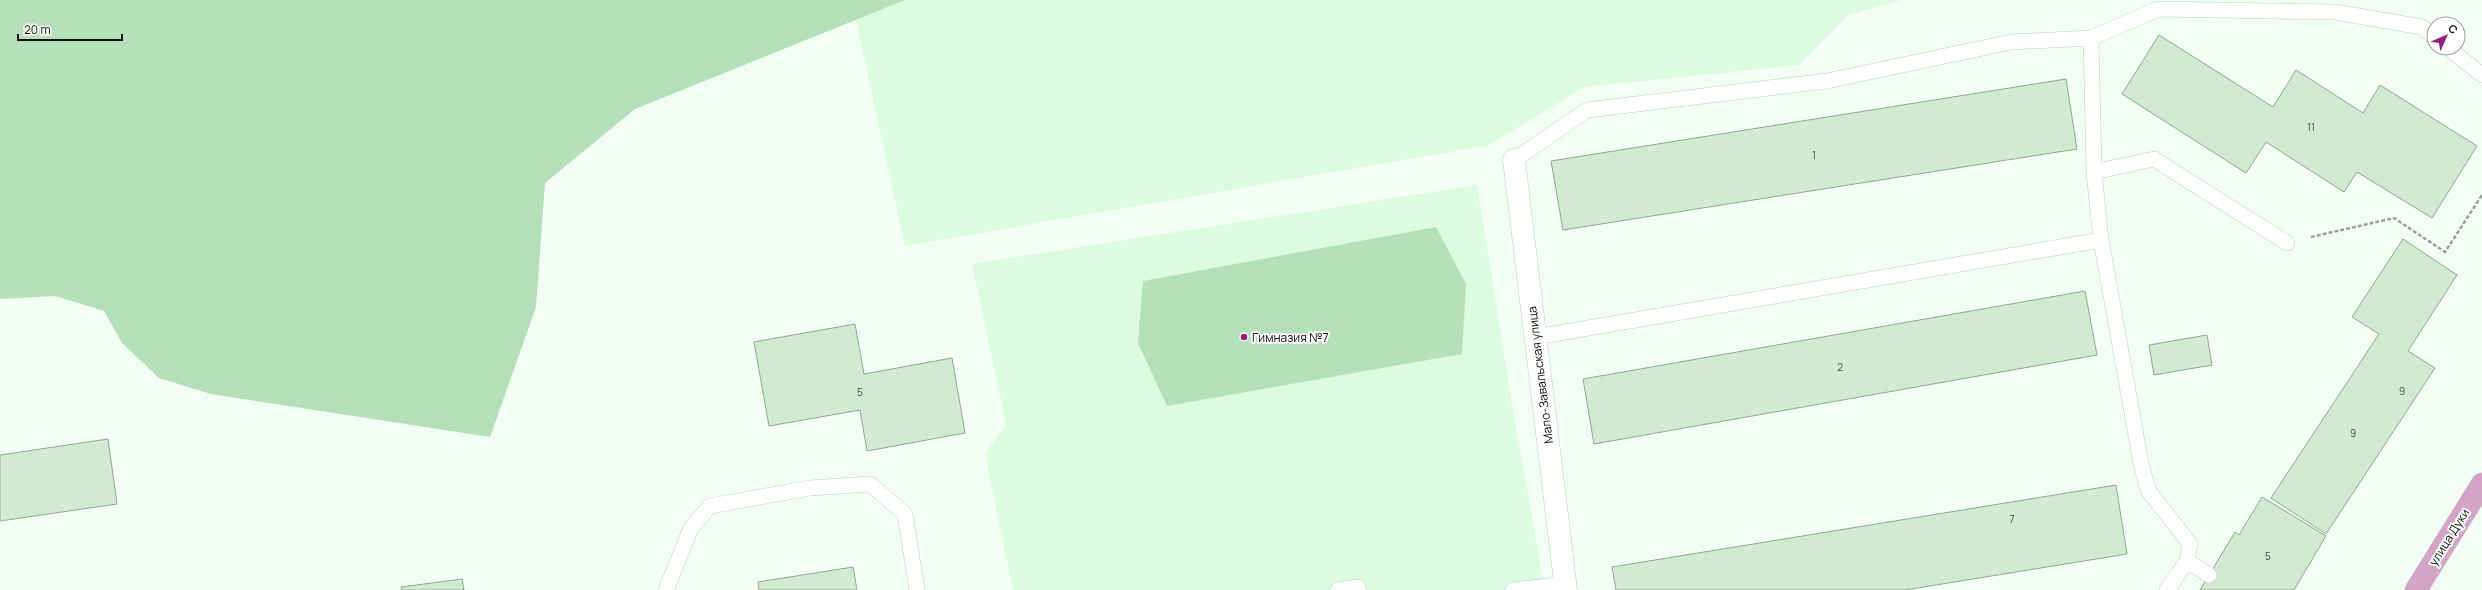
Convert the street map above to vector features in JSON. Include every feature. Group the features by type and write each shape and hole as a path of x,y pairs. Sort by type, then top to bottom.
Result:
{"main road":[{"name":"улица Дуки","path":"2416,590 2482,484"}],"street":[{"name":"Мало-Завальская улица","path":"1514,160 1566,587"}],"lane":[{"path":"1514,160 1587,110 1827,81 2011,42 2091,38 2158,8 2335,12 2422,27 2426,30"},
{"path":"2091,38 2094,172 2101,240 2148,490 2190,544 2187,561 2167,590"},
{"path":"2458,56 2482,75"},
{"path":"2094,172 2154,159 2288,243"},
{"path":"1536,337 2101,240"},
{"path":"666,590 690,528 710,506 810,488 870,484 905,514 916,590"},
{"path":"2187,561 2209,575"},
{"path":"1338,590 1358,587 1359,590"},
{"path":"1513,590 1566,587"}],"path":[{"path":"2288,243 2394,218 2445,252 2482,195"}],"shaded area":[{"path":"0,0 905,0 635,109 545,183 536,307 490,437 211,394 159,378 122,343 104,311 55,296 0,299"},
{"path":"905,0 1902,0 1848,15 1799,65 1584,87 1489,145 905,246 856,20"},
{"name":"Гимназия №7","path":"1477,185 1513,410 1545,590 1013,590 985,454 1006,424 972,264"},
{"path":"1436,227 1466,284 1462,354 1167,406 1138,343 1143,281"}],"building":[{"path":"2159,35 2273,107 2296,70 2363,113 2380,85 2477,146 2432,218 2357,172 2344,192 2266,142 2246,173 2122,94"},
{"path":"2066,79 2077,149 1563,230 1551,161"},
{"path":"2403,239 2457,275 2408,351 2435,368 2326,534 2271,498 2379,334 2352,317"},
{"path":"2085,291 2097,355 1594,444 1583,379"},
{"path":"855,324 864,374 952,358 965,433 867,451 860,410 769,426 754,342"},
{"path":"2207,335 2212,365 2154,375 2149,345"},
{"path":"108,439 117,504 0,521 0,455"},
{"path":"2116,485 2127,554 1905,590 1616,590 1612,567"},
{"path":"2262,497 2326,536 2294,590 2200,590 2235,532 2239,535"},
{"path":"853,567 857,590 759,590 758,582"},
{"path":"462,579 464,590 402,590 401,587"}],"place":[{"name":"Гимназия №7","path":"1244,337"}]}
